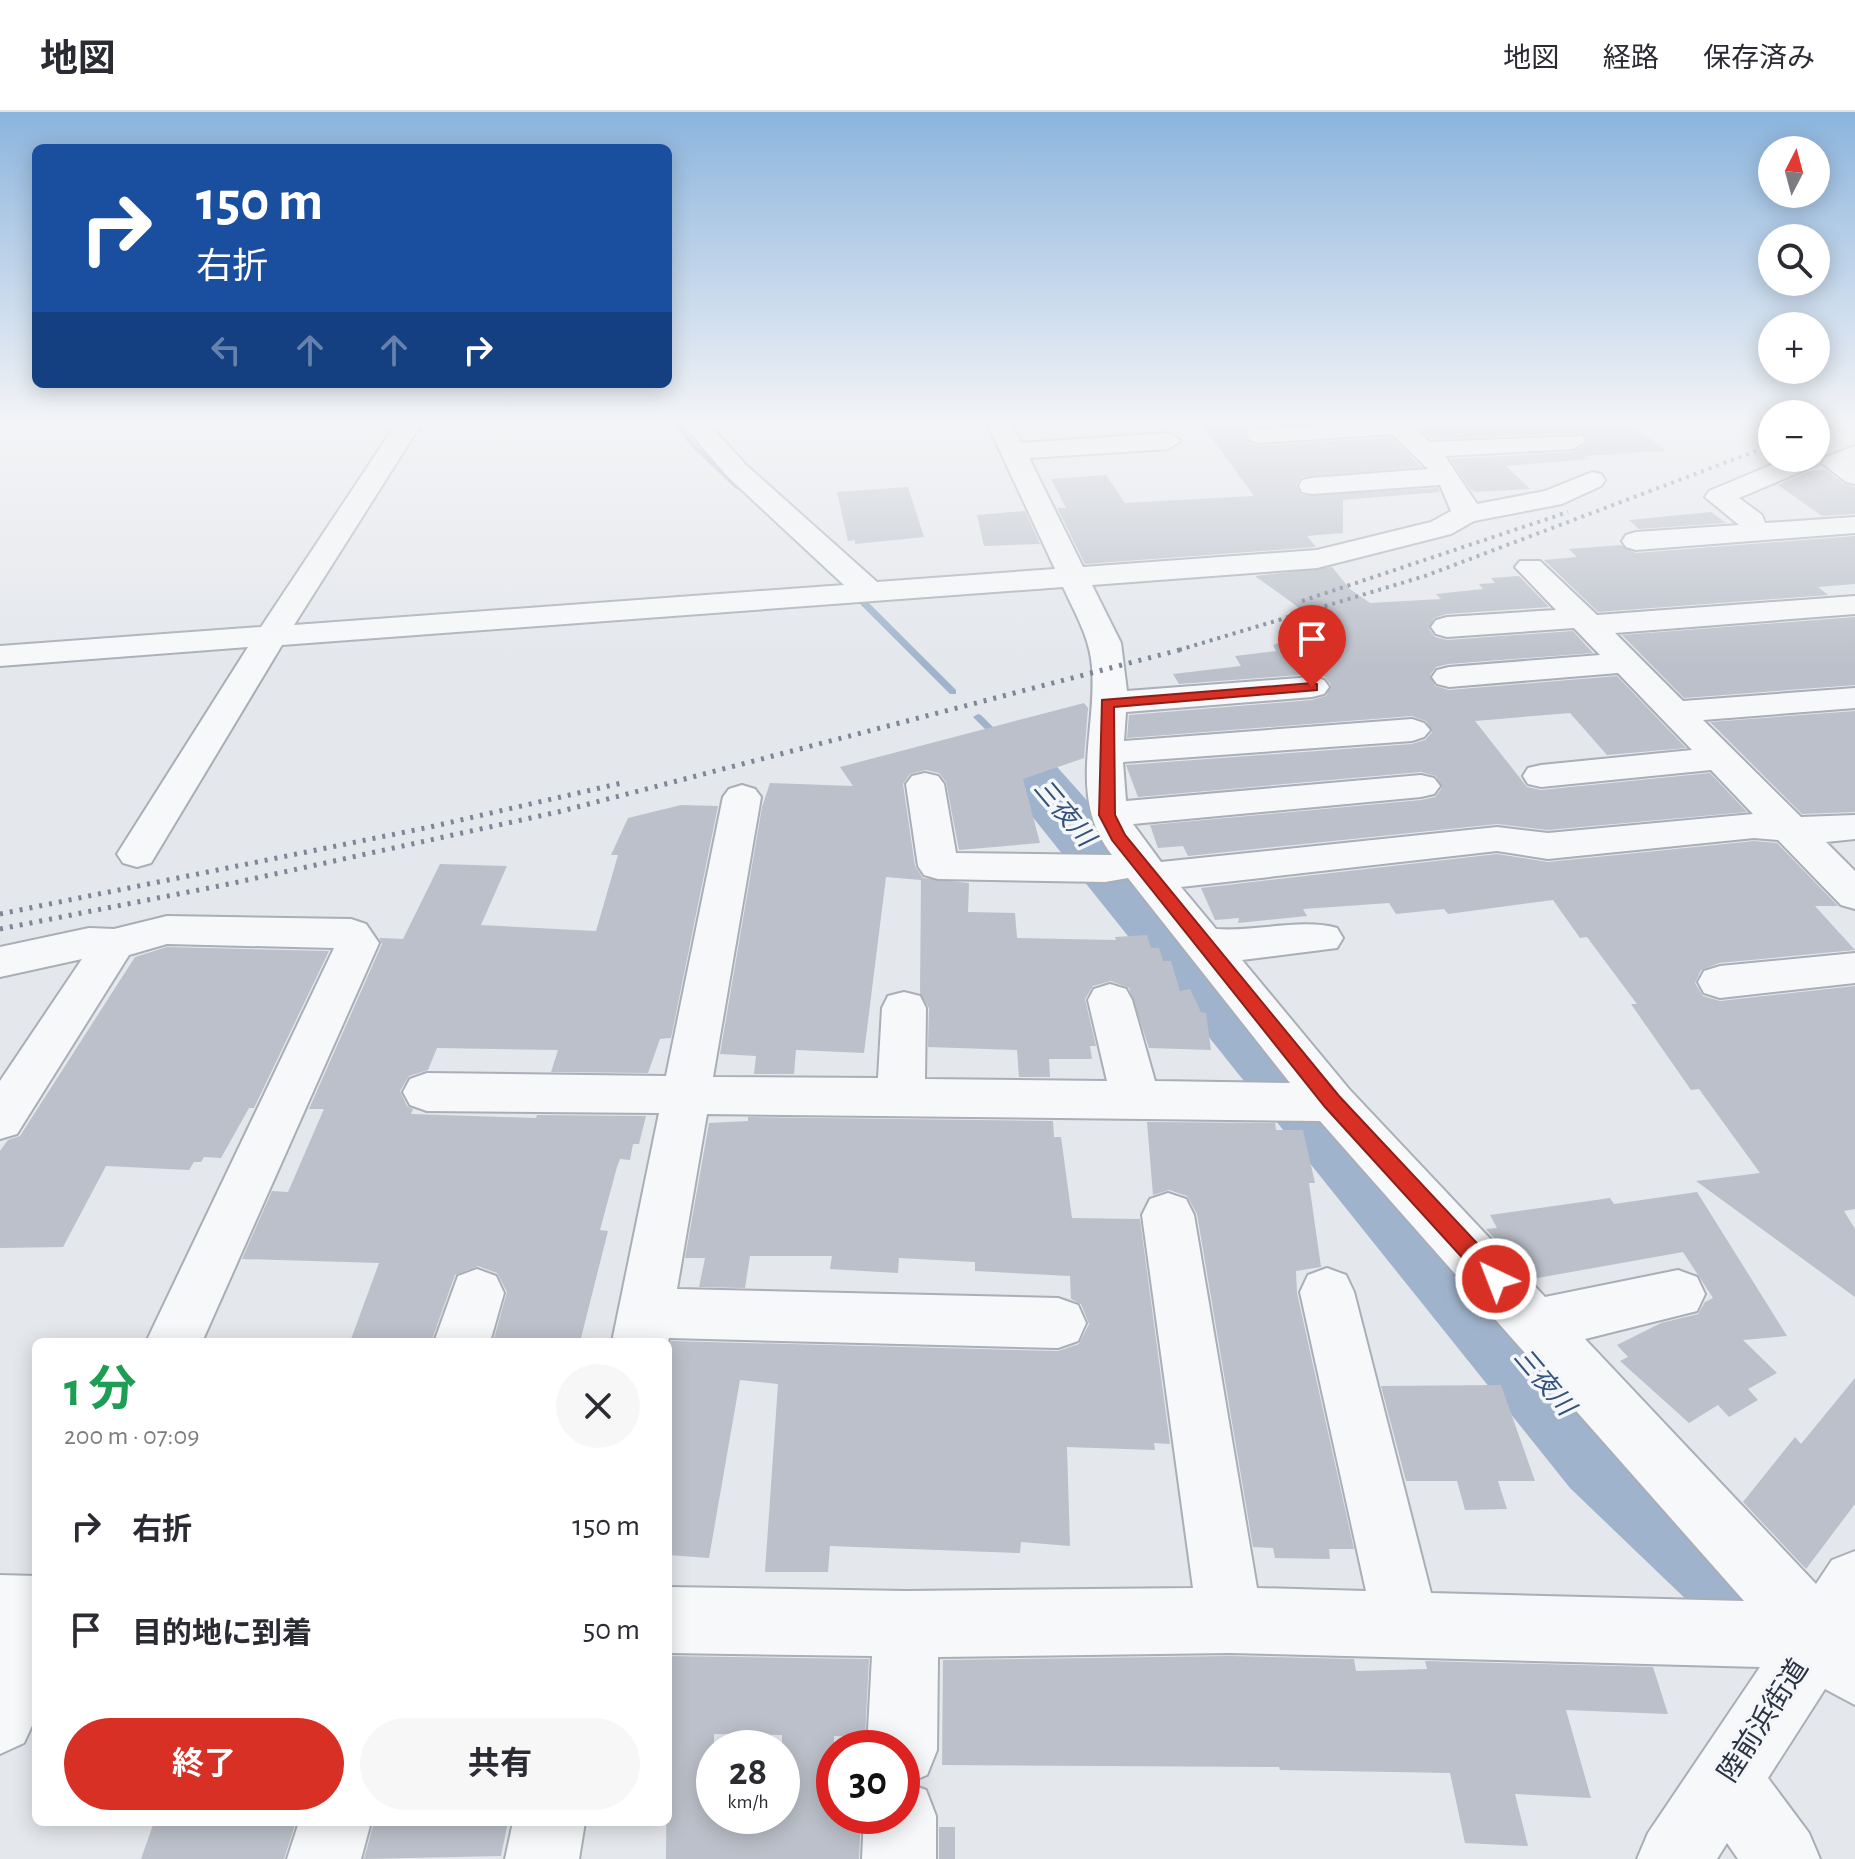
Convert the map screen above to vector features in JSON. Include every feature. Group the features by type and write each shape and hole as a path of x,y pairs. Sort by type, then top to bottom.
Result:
{"street":[{"path":"137,854 271,636 358,503"},
{"path":"769,503 860,594"},
{"path":"1038,503 1105,643 1110,666 1105,753 1107,815 1143,870 1332,1102 1537,1324 1843,1630"},
{"path":"1464,503 1466,514"},
{"path":"0,656 1317,559 1441,528 1466,514 1528,503"},
{"path":"1727,503 1752,521"},
{"path":"1636,541 1855,525"},
{"path":"1530,567 1855,895"},
{"path":"1447,627 1585,622 1855,605"},
{"path":"1449,677 1625,663"},
{"path":"1107,703 1312,687"},
{"path":"1674,712 1855,698"},
{"path":"1105,753 1412,730"},
{"path":"1541,776 1719,758"},
{"path":"925,784 938,866 1143,870 1497,839 1548,846 1754,826 1789,829 1855,827"},
{"path":"1107,815 1421,786"},
{"path":"742,797 642,1328 1058,1323"},
{"path":"0,962 89,943 114,944 167,930 351,934 358,943 176,1338"},
{"path":"1205,943 1248,946 1322,938"},
{"path":"0,1120 114,944"},
{"path":"1720,982 1855,968"},
{"path":"1110,1000 1136,1100"},
{"path":"901,1097 904,1008"},
{"path":"427,1092 1332,1102"},
{"path":"1168,1215 1230,1620"},
{"path":"1327,1292 1406,1625"},
{"path":"1537,1324 1678,1294"},
{"path":"0,1608 32,1609"},
{"path":"672,1620 906,1624 1230,1620 1843,1630"},
{"path":"903,1730 906,1624"},
{"name":"陸前浜街道","path":"1674,1859 1726,1781 1843,1630"},
{"path":"0,1719 32,1650"},
{"path":"1726,1781 1783,1859"},
{"path":"324,1859 334,1826"},
{"path":"542,1859 548,1826"},
{"path":"899,1859 900,1834"}],"building":[{"path":"839,503 913,503 924,537 855,544 855,540 848,541"},
{"path":"1063,503 1343,503 1343,533 1307,536 1316,547 1085,564 1057,508 1066,508"},
{"path":"1803,503 1855,503 1855,514 1822,516"},
{"path":"1025,511 1040,544 984,546 977,515"},
{"path":"1711,512 1726,523 1639,529 1629,520"},
{"path":"1855,536 1855,584 1818,587 1828,595 1598,612 1544,560 1577,557 1569,549 1621,545 1636,553"},
{"path":"1332,567 1350,589 1370,603 1441,599 1436,594 1483,589 1479,584 1495,583 1491,578 1519,576 1549,607 1446,614 1434,618 1429,629 1435,637 1447,640 1573,631 1593,653 1448,664 1436,667 1430,675 1435,686 1449,690 1617,676 1686,748 1607,755 1570,713 1475,721 1527,787 1541,790 1710,773 1747,812 1548,830 1497,824 1188,856 1183,846 1158,848 1150,825 1421,800 1435,797 1442,788 1436,776 1421,772 1138,797 1126,765 1412,744 1425,740 1432,732 1426,721 1412,716 1127,738 1129,715 1312,700 1326,696 1331,685 1325,677 1313,674 1179,684 1173,674 1241,666 1235,656 1276,651 1273,645 1286,640 1338,636 1255,576"},
{"path":"1855,617 1855,685 1684,698 1622,635"},
{"path":"1084,703 1088,708 1084,758 1023,779 1040,843 959,850 946,782 939,773 926,770 910,774 903,784 915,866 923,878 969,883 968,912 1015,913 1017,938 1116,940 1115,937 1147,935 1151,948 1159,948 1163,961 1171,961 1180,991 1190,989 1201,1012 1206,1013 1211,1050 1149,1048 1129,988 1111,981 1093,986 1085,999 1096,1046 1090,1046 1092,1059 1049,1059 1050,1077 1019,1077 1017,1050 928,1047 929,1008 920,993 921,880 886,877 864,1053 796,1050 794,1074 754,1074 756,1056 720,1054 762,807 770,783 853,786 840,767"},
{"path":"1855,711 1855,812 1802,814 1710,722"},
{"path":"681,805 718,806 671,1038 660,1039 648,1073 551,1072 558,1050 437,1048 428,1070 409,1076 400,1091 407,1106 413,1109 411,1114 536,1118 537,1115 646,1116 639,1144 633,1144 630,1160 620,1159 617,1167 600,1230 608,1231 581,1338 494,1338 507,1292 497,1273 478,1266 455,1275 432,1338 351,1338 379,1263 242,1259 272,1191 288,1192 324,1109 309,1109 382,944 379,938 403,939 440,864 507,866 481,925 596,931 618,855 611,855 628,818"},
{"path":"1754,841 1777,843 1838,906 1815,906 1855,950 1719,963 1701,970 1695,983 1703,996 1720,1001 1855,986 1855,1209 1844,1211 1855,1229 1855,1297 1696,1181 1760,1173 1699,1089 1691,1090 1631,1004 1637,1004 1587,937 1580,938 1553,900 1448,914 1444,909 1396,914 1389,903 1303,909 1307,916 1238,923 1239,918 1215,920 1201,888 1497,854 1548,862"},
{"path":"167,947 329,951 254,1108 249,1108 221,1158 204,1157 201,1162 194,1162 189,1170 106,1166 63,1247 0,1248 0,1151 8,1140 20,1136 135,957"},
{"path":"748,1117 1053,1121 1054,1137 1061,1137 1072,1218 1140,1219 1170,1444 1154,1443 1155,1450 1067,1447 1070,1546 1021,1542 1020,1553 830,1546 828,1572 765,1572 778,1384 740,1380 709,1558 672,1555 672,1341 1058,1351 1079,1344 1089,1324 1081,1304 1071,1299 1070,1276 975,1271 975,1262 899,1258 898,1273 830,1269 832,1256 750,1256 745,1288 699,1287 705,1258 685,1258 709,1123 748,1121"},
{"path":"1147,1122 1275,1123 1276,1130 1303,1130 1315,1183 1309,1183 1321,1267 1296,1271 1297,1293 1354,1549 1329,1549 1330,1559 1275,1558 1273,1548 1253,1547 1197,1214 1187,1196 1169,1190 1153,1195"},
{"path":"1697,1192 1787,1336 1743,1340 1777,1373 1748,1389 1758,1400 1729,1417 1718,1405 1689,1423 1620,1361 1628,1357 1617,1345 1661,1323 1698,1314 1705,1302 1713,1298 1683,1252 1532,1279 1486,1229 1497,1228 1490,1215 1610,1198 1614,1204"},
{"path":"1855,1378 1855,1504 1806,1569 1743,1502 1795,1437 1801,1444"},
{"path":"1501,1385 1535,1481 1498,1481 1507,1509 1465,1510 1457,1481 1406,1481 1381,1386"},
{"path":"672,1656 869,1659 865,1730 816,1730 816,1834 860,1834 859,1859 666,1859 666,1826 672,1826"},
{"path":"1230,1656 1354,1659 1356,1671 1427,1669 1425,1661 1653,1667 1668,1714 1566,1710 1591,1798 1515,1794 1528,1846 1465,1843 1450,1773 1280,1770 1279,1767 942,1765 943,1660"},
{"path":"153,1826 295,1826 284,1859 141,1859"},
{"path":"373,1826 507,1826 501,1856 364,1859"},
{"path":"939,1827 955,1827 955,1859 939,1859"}],"waterway":[{"path":"852,591 953,692"},
{"path":"978,717 999,738"},
{"name":"三夜川","path":"1004,743 1605,1454 1730,1569"}],"railway":[{"path":"1179,650 1425,576 1620,503"},
{"path":"1302,601 1568,512"},
{"path":"0,929 229,884 558,812 1187,648"},
{"path":"0,914 430,827 626,782"}],"route":[{"path":"1312,687 1107,703 1107,815 1118,836 1148,877 1332,1102 1496,1279"}]}
